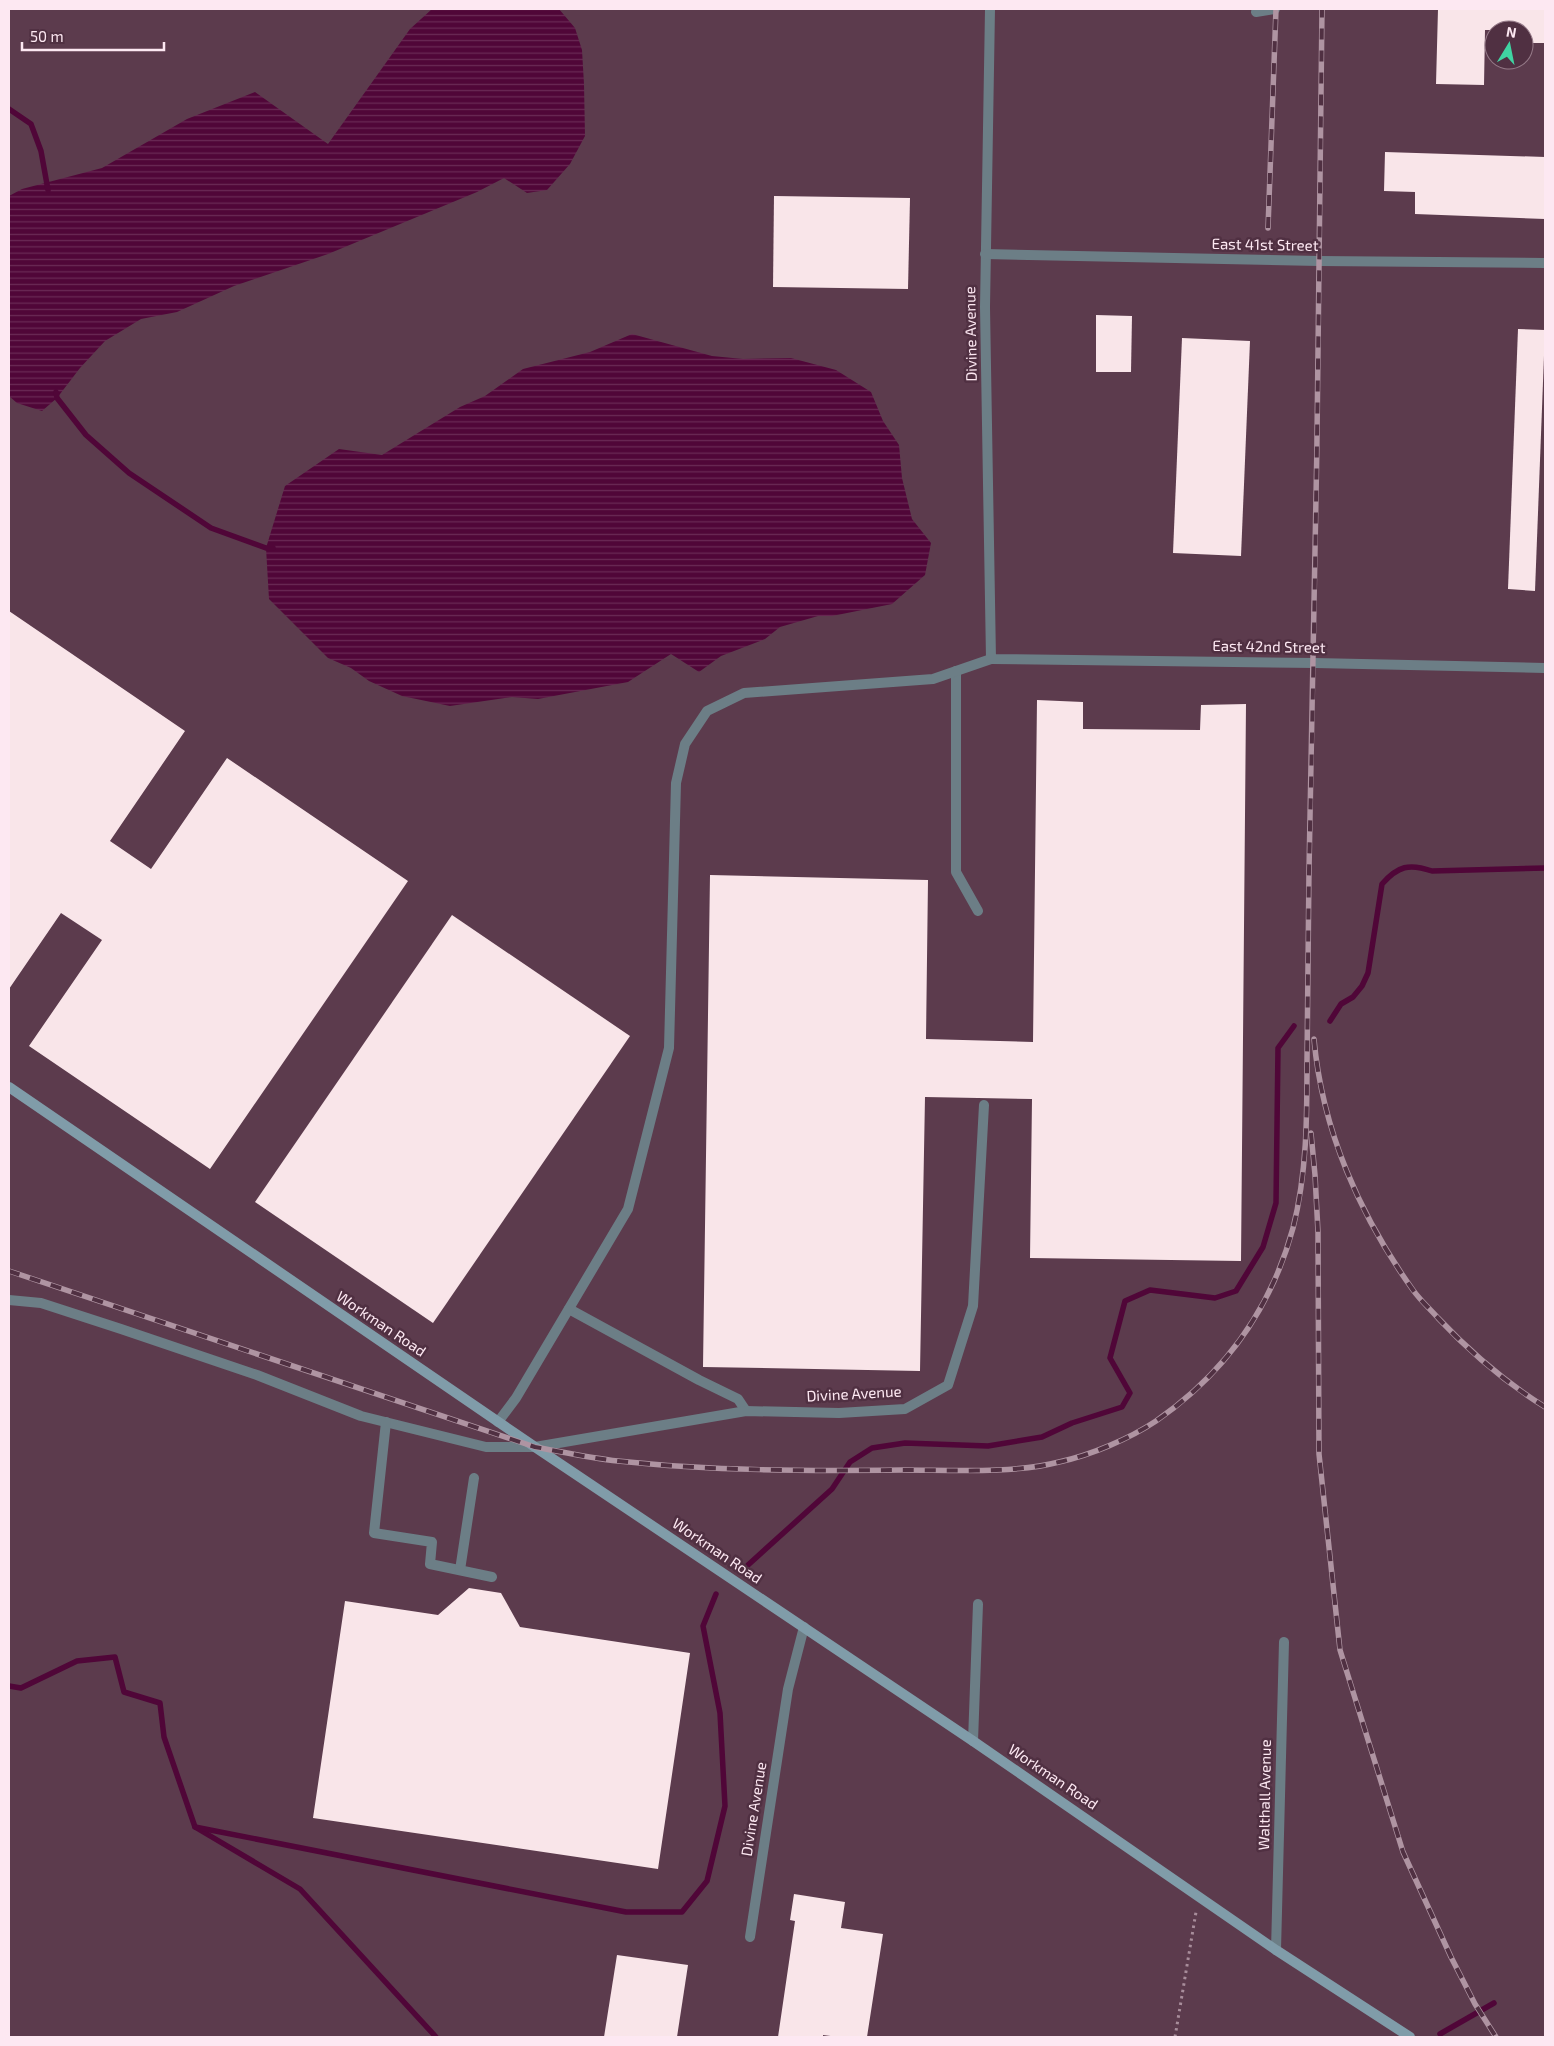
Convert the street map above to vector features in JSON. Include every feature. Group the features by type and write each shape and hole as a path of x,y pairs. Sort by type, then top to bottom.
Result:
{"street":[{"name":"Divine Avenue","path":"990,9 985,254 991,659"},
{"path":"1256,12 1275,9"},
{"name":"East 41st Street","path":"985,254 1319,261 1545,263"},
{"name":"East 42nd Street","path":"498,1422 516,1398 628,1209 669,1048 676,783 685,744 707,711 744,693 933,679 991,659 1545,668"},
{"path":"956,671 956,872 978,912"},
{"name":"Workman Road","path":"9,1087 498,1422 973,1741 1199,1895 1276,1950 1410,2037"},
{"name":"Divine Avenue","path":"9,1300 41,1303 257,1375 361,1416 486,1447 535,1447 746,1411 839,1412 905,1409 948,1385 973,1306 984,1105"},
{"path":"569,1309 699,1380 738,1399 746,1411"},
{"path":"386,1422 374,1533 432,1542 430,1564 492,1577"},
{"path":"460,1570 474,1478"},
{"path":"973,1741 978,1604"},
{"name":"Divine Avenue","path":"750,1937 788,1689 804,1627"},
{"name":"Walthall Avenue","path":"1276,1950 1284,1642"}],"path":[{"path":"1176,2037 1199,1895"}],"shaded area":[{"path":"432,9 559,9 575,28 582,50 585,136 570,164 547,190 527,193 504,178 477,192 328,254 234,286 177,312 141,319 105,341 80,368 57,398 42,411 17,403 9,396 9,196 22,189 102,168 187,119 255,92 328,144 410,29"},
{"path":"632,334 712,356 743,359 791,358 836,370 871,392 883,421 899,445 902,478 912,519 931,543 925,575 892,604 832,616 818,616 780,627 765,639 721,656 699,672 671,654 628,682 538,699 512,697 450,706 402,696 369,681 351,668 328,658 269,599 266,548 285,486 339,449 382,455 460,407 485,396 523,369 590,352"}],"building":[{"path":"1438,9 1545,9 1545,43 1534,43 1534,20 1484,20 1484,85 1436,84"},
{"path":"1385,152 1545,157 1545,219 1415,214 1415,192 1384,191"},
{"path":"774,196 910,198 908,289 773,287"},
{"path":"1096,315 1132,316 1131,372 1096,372"},
{"path":"1518,329 1545,330 1535,591 1508,589"},
{"path":"1182,338 1250,341 1241,556 1173,553"},
{"path":"9,611 185,731 110,841 151,869 227,758 408,881 210,1169 29,1046 102,940 61,913 9,989"},
{"path":"1037,700 1083,702 1083,729 1200,730 1201,705 1246,704 1241,1261 1030,1258 1032,1099 925,1097 920,1371 703,1367 710,875 928,880 926,1039 1033,1042"},
{"path":"452,915 630,1036 433,1323 255,1202"},
{"path":"469,1588 501,1593 520,1627 690,1653 658,1869 313,1818 345,1601 438,1615"},
{"path":"794,1894 845,1902 841,1928 883,1934 867,2037 823,2035 823,2037 778,2037 795,1921 790,1920"},
{"path":"617,1955 688,1965 677,2037 604,2037"}],"waterway":[{"path":"9,109 31,124 41,151 48,190"},
{"path":"56,392 57,398 86,435 129,473 211,528 266,548 273,548"},
{"path":"1330,1021 1341,1004 1353,997 1362,986 1368,973 1382,884 1393,873 1410,867 1432,871 1545,868"},
{"path":"748,1565 832,1489 850,1462 872,1448 905,1443 988,1446 1042,1437 1072,1423 1122,1407 1130,1393 1110,1358 1125,1301 1150,1290 1215,1298 1236,1291 1263,1247 1276,1203 1278,1048 1294,1026"},
{"path":"195,1827 626,1912 682,1912 707,1881 725,1806 720,1713 703,1626 716,1594"},
{"path":"9,1686 21,1688 77,1661 115,1657 124,1692 160,1703 164,1737 195,1827 300,1889 436,2037"},
{"path":"1440,2034 1494,2003"}],"railway":[{"path":"1268,228 1276,9"},
{"path":"9,1271 535,1447 618,1461 760,1470 1002,1470 1041,1466 1084,1455 1134,1434 1181,1403 1203,1382 1242,1337 1272,1286 1284,1258 1293,1228 1304,1166 1307,1103 1322,9"},
{"path":"1314,1039 1318,1073 1335,1139 1360,1202 1394,1262 1413,1290 1463,1343 1502,1377 1545,1407"},
{"path":"1311,1133 1318,1232 1319,1454 1340,1650 1403,1852 1451,1957 1475,2004 1496,2037"}]}
